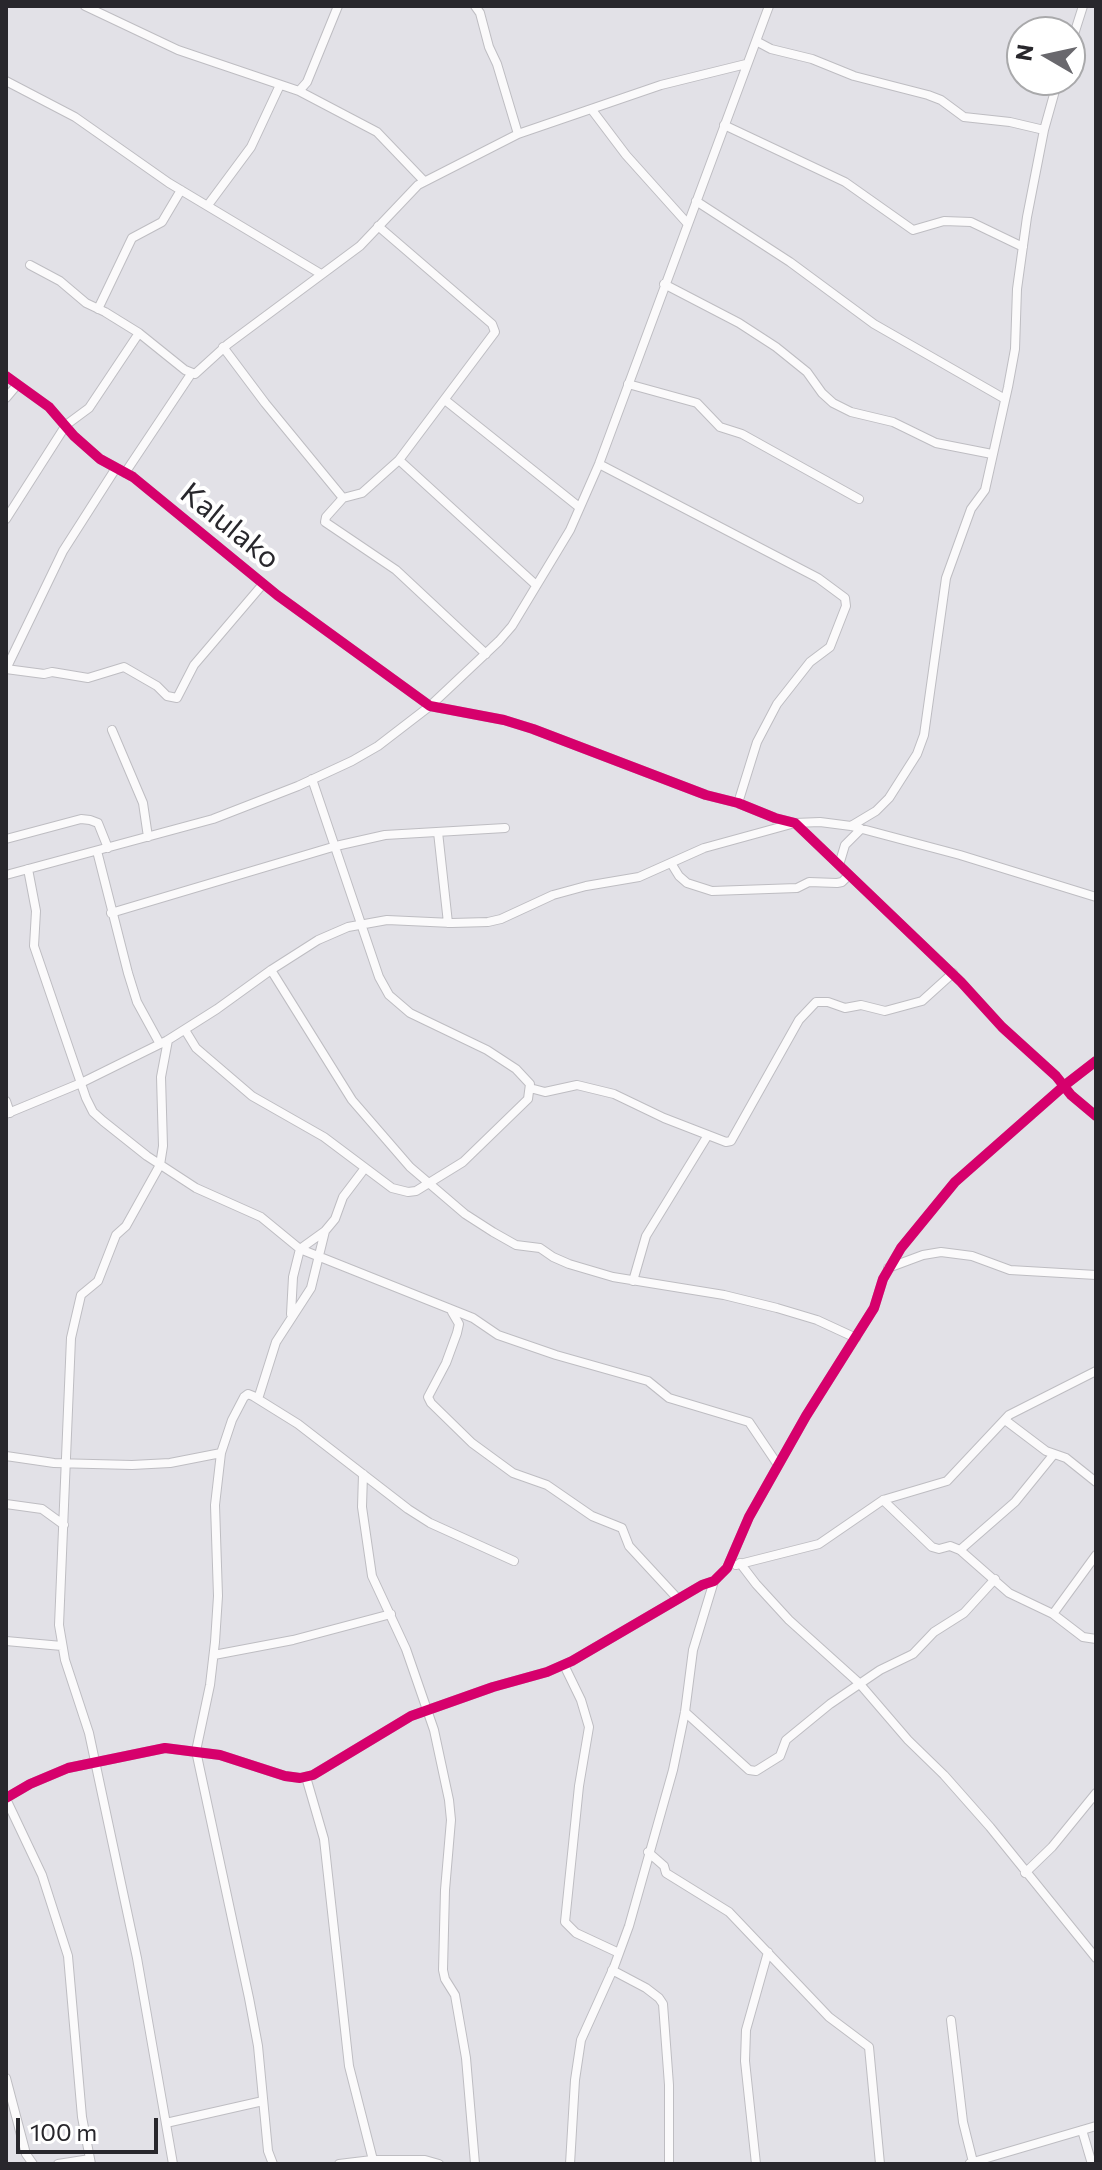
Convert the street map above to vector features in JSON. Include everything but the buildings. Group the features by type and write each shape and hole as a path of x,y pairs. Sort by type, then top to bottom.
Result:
{"street":[{"path":"85,6 178,50 299,91 377,132 424,181"},
{"path":"299,91 307,82 338,6"},
{"path":"475,6 480,13 518,134"},
{"path":"6,875 244,808 352,761 378,746 430,706 512,626 570,530 599,464 769,6"},
{"path":"756,41 771,49 812,59 854,76 928,95 941,100 964,117 1010,122 1044,130"},
{"path":"125,473 191,374 198,372 223,347 360,246 409,192 424,181 444,174 480,151 518,134 661,85 746,64"},
{"path":"6,81 75,117 135,161 321,274"},
{"path":"208,205 251,147 280,85"},
{"path":"851,826 876,811 889,798 917,754 924,735 946,578 971,509 985,490 1005,399 1015,349 1017,289 1023,247 1044,130 1054,96"},
{"path":"592,110 626,155 687,223"},
{"path":"724,125 845,182 913,230 944,221 971,222 1023,247"},
{"path":"98,309 132,238 162,222 181,190"},
{"path":"696,201 790,262 874,324 1005,399"},
{"path":"378,226 495,328 492,338 399,460 362,493 343,498 325,522 396,570 486,654"},
{"path":"30,265 139,333 191,374"},
{"path":"664,284 739,323 776,347 807,372 833,403 851,412 893,422 936,443 992,454"},
{"path":"8,512 66,425 89,408 139,333"},
{"path":"223,347 343,498"},
{"name":"Kalulako","path":"6,376 49,407 91,452 125,473 263,584 430,706"},
{"path":"628,384 697,403 720,427 742,434 859,499"},
{"path":"6,398 17,385"},
{"path":"445,400 579,507"},
{"path":"399,460 536,585"},
{"path":"599,464 818,578 845,598 846,606 830,647 810,662 787,688 757,742 738,803"},
{"path":"116,468 63,551 6,669 88,678 124,667 157,686 167,696 177,698 194,665 263,584"},
{"path":"430,706 504,720 533,729 706,795 795,823 953,973 1002,1027 1096,1116"},
{"path":"112,730 143,803 148,837"},
{"path":"185,1030 196,1048 252,1096 324,1137 392,1188 402,1191 413,1192 463,1162 528,1099 530,1088 527,1078 498,1056 410,1013 389,995 379,977 312,779"},
{"path":"6,839 70,822 90,820 98,823 108,848"},
{"path":"6,1101 8,1113 81,1083 164,1042 318,940 361,923 387,920 477,923 501,919 553,895 639,877 704,848 795,823 851,826 960,855 1096,897"},
{"path":"111,913 336,846 385,835 505,828"},
{"path":"839,865 845,845 861,829"},
{"path":"438,832 448,923"},
{"path":"97,851 137,1002 164,1042 161,1077 163,1146 160,1165 126,1226 116,1235 98,1281 84,1292 78,1304 71,1338 59,1625 62,1646 89,1733 137,1958 173,2164"},
{"path":"671,863 687,883 712,891 797,888 809,882 842,882 849,875"},
{"path":"28,869 36,911 34,946 93,1112 160,1165 196,1188 261,1217 300,1249 473,1318 498,1335 648,1381 669,1398 749,1422 778,1465"},
{"path":"271,970 352,1100 427,1183 507,1242 540,1248 569,1264 633,1281 724,1295 777,1308 817,1320 856,1338"},
{"path":"530,1088 545,1092 577,1085 601,1090 708,1135 731,1141 799,1020 816,1002 828,1002 845,1008 861,1005 878,1011 890,1010 922,1001 953,973"},
{"path":"58,2164 91,2162 82,2117 68,1956 42,1875 6,1798 54,1772 165,1748 196,1751 285,1776 306,1777 321,1772 399,1722 564,1665 714,1581 727,1568 749,1517 778,1465 874,1308 888,1268 926,1215 955,1182 1096,1061"},
{"path":"633,1281 646,1236 708,1135"},
{"path":"291,1315 293,1277 300,1249 325,1231 335,1219 343,1197 365,1168"},
{"path":"258,1399 267,1376 272,1349 311,1288 325,1231"},
{"path":"888,1268 941,1252 972,1256 1010,1270 1096,1275"},
{"path":"452,1312 459,1324 457,1333 428,1397 431,1403 472,1443 513,1473 547,1485 592,1516 622,1528 629,1546 678,1599"},
{"path":"727,1568 819,1544 883,1500 947,1481 1018,1410 1096,1371"},
{"path":"273,2164 268,2151 258,2046 196,1751 201,1738 214,1655 218,1596 215,1505 221,1453 244,1397 248,1394 258,1399 298,1424 430,1523 514,1561"},
{"path":"1005,1420 1046,1451 1066,1458 1096,1482"},
{"path":"6,1456 65,1463 159,1464 221,1453"},
{"path":"960,1550 1015,1502 1054,1454"},
{"path":"363,1474 362,1507 372,1576 391,1614 434,1730 451,1810 443,1970 455,1995 466,2058 475,2164"},
{"path":"883,1500 932,1547 950,1546 960,1550 1009,1593 1053,1614 1074,1632 1096,1639"},
{"path":"6,1504 42,1509 64,1525"},
{"path":"1053,1614 1096,1555"},
{"path":"740,1563 789,1620 859,1683 908,1740 934,1764 990,1827 1096,1958"},
{"path":"685,1712 754,1772 777,1759 786,1740 859,1683 913,1654 934,1632 964,1613 995,1579"},
{"path":"570,2164 577,2055 586,2025 619,1953 673,1770 693,1650 714,1581"},
{"path":"214,1655 293,1640 391,1614"},
{"path":"6,1641 62,1646"},
{"path":"564,1665 581,1700 589,1727 579,1786 565,1922 576,1933 619,1953"},
{"path":"306,1777 324,1839 349,2066 373,2162"},
{"path":"1025,1873 1052,1847 1096,1793"},
{"path":"648,1852 664,1866 666,1873 729,1912 829,2017 869,2047 880,2164"},
{"path":"756,2164 745,2061 746,2030 768,1952"},
{"path":"612,1970 646,1988 663,2004 669,2085 669,2164"},
{"path":"951,2020 970,2163 1096,2126"},
{"path":"6,2078 26,2154 33,2164"},
{"path":"166,2123 263,2101"},
{"path":"1082,2130 1092,2164"},
{"path":"339,2164 430,2160 439,2164"}],"cycle path":[{"path":"6,376 49,407 74,436 100,459 133,477 277,595 430,706 504,720 533,729 706,795 795,823 1096,1116"},
{"path":"6,1798 68,1768 165,1748 220,1755 285,1776 300,1778 313,1775 411,1716 572,1661 702,1585 714,1581 727,1568 749,1517 806,1416 874,1308 883,1279 901,1248 955,1182 1096,1061"}]}
